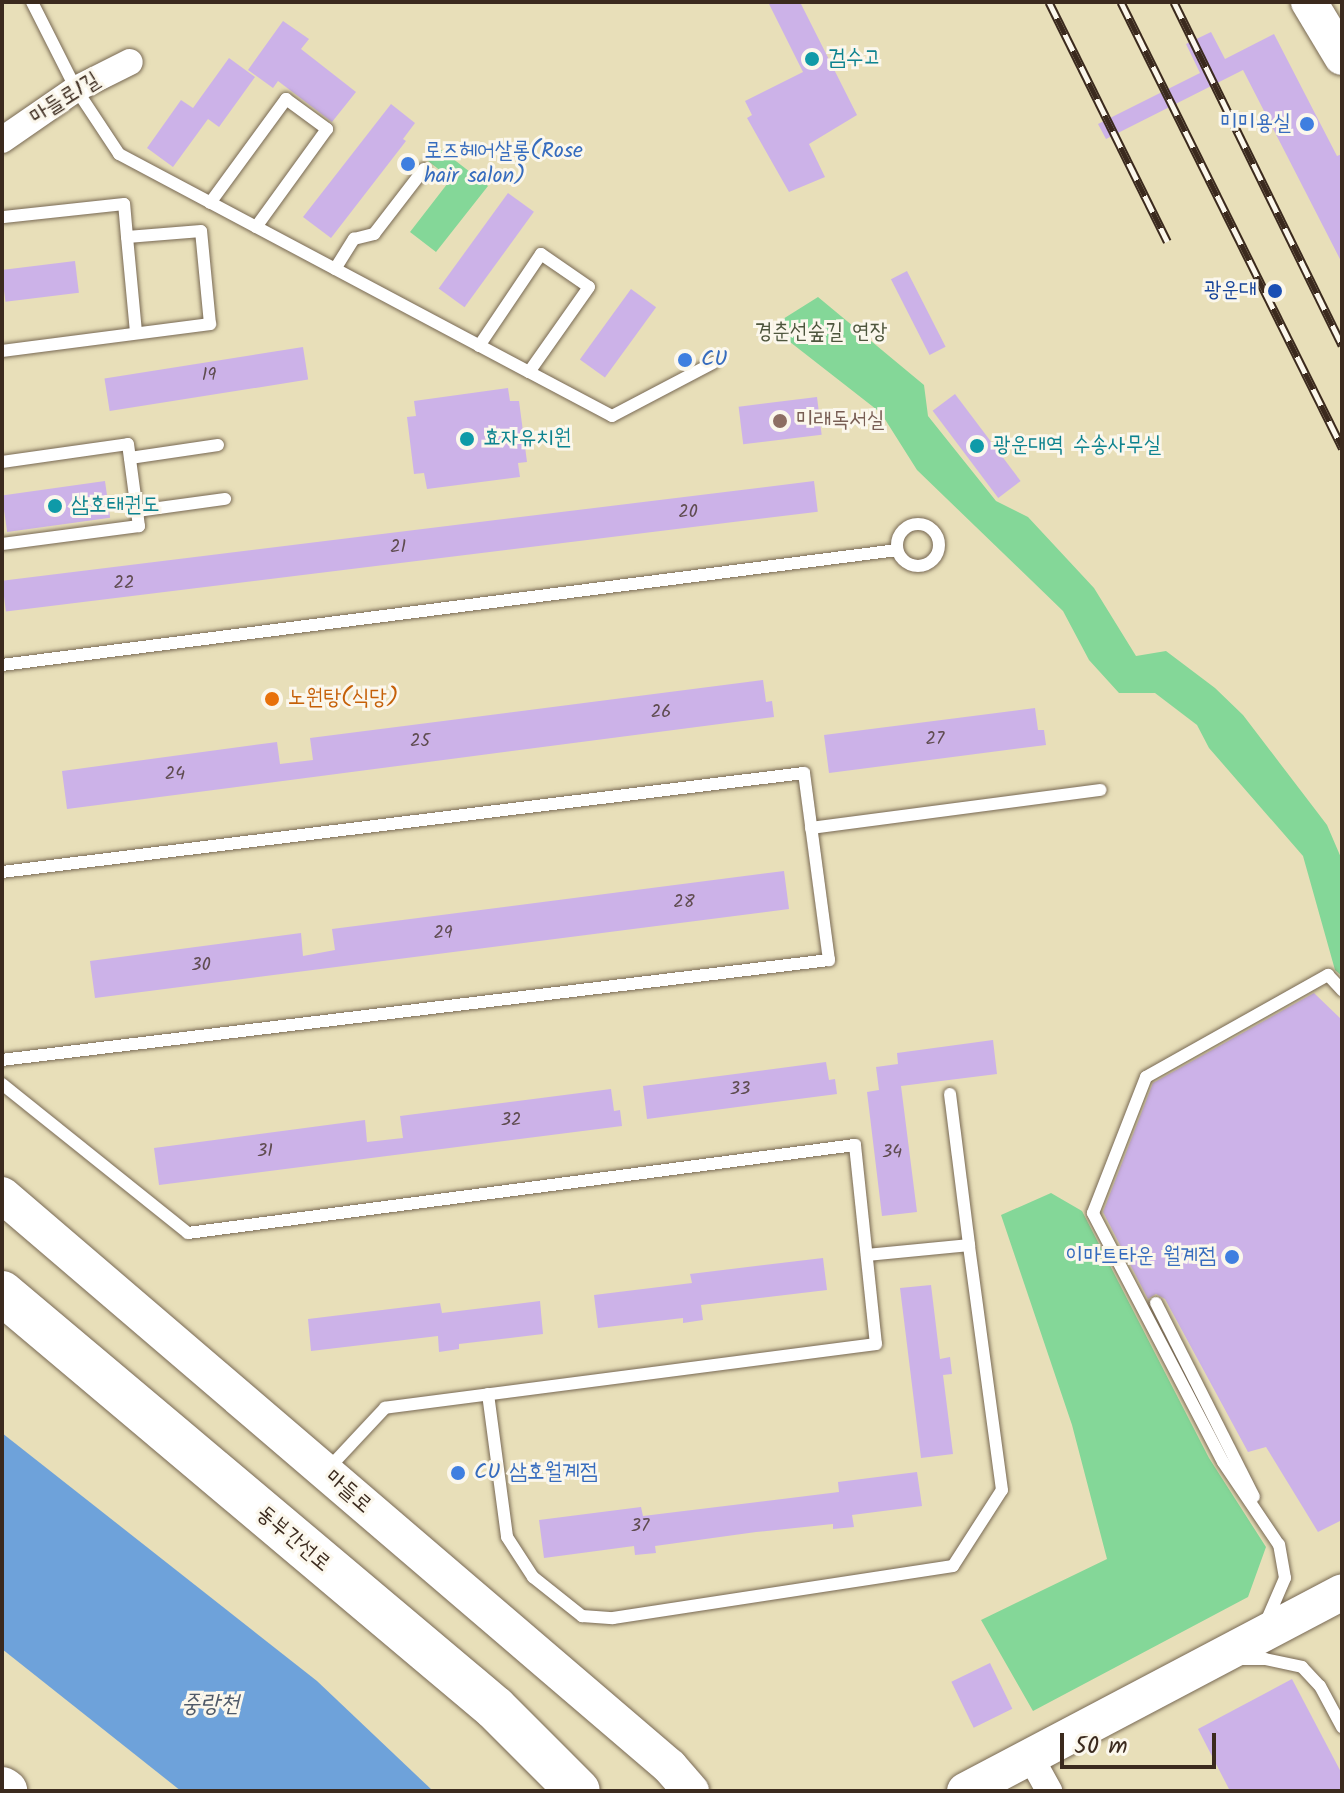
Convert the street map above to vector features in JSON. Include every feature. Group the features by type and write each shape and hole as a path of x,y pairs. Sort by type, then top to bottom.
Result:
{"highway":[{"name":"동부간선로","path":"2,1293 495,1708 578,1791"}],"main road":[{"path":"1309,2 1342,57"},
{"name":"마들로","path":"2,1195 670,1767 691,1791"},
{"path":"965,1791 1342,1592"}],"street":[{"name":"마들로1길","path":"2,140 76,89 130,62"},
{"path":"1031,1758 1049,1791"}],"lane":[{"path":"32,2 76,89 119,154 479,346 612,416 713,363"},
{"path":"210,203 286,99 327,129 256,227"},
{"path":"335,269 354,239 374,234 424,169"},
{"path":"4,217 124,204 136,333"},
{"path":"2,351 210,324 201,231 127,237"},
{"path":"479,346 541,254 589,287 529,372"},
{"path":"2,462 128,444 139,526 2,544"},
{"path":"130,458 218,445"},
{"path":"137,511 225,499"},
{"path":"2,665 897,550"},
{"path":"2,872 804,773 829,960 2,1060"},
{"path":"811,828 1101,790"},
{"path":"1279,1545 1223,1462 1093,1213 1146,1077 1328,975 1342,990"},
{"path":"2,1084 188,1233 855,1145 876,1344 385,1408 325,1472"},
{"path":"488,1394 507,1537 533,1577 582,1616 613,1618 953,1566 1002,1490 950,1094"},
{"path":"867,1255 969,1245"},
{"path":"1156,1303 1279,1545 1285,1578 1277,1602 1257,1638"},
{"path":"1218,1659 1265,1659 1302,1667 1320,1686 1342,1727"}],"green space":[{"path":"434,144 488,186 436,252 410,232 451,179 423,157"},
{"name":"경춘선숲길 연장","path":"818,297 924,385 928,416 996,501 1028,517 1094,588 1136,656 1166,651 1215,688 1243,715 1327,825 1342,860 1342,976 1335,970 1303,856 1209,748 1197,725 1155,693 1119,693 1089,660 1063,611 917,470 881,413 790,342 775,324"},
{"path":"1051,1193 1082,1211 1209,1458 1266,1547 1248,1597 1033,1711 981,1620 1107,1559 1072,1425 1001,1215"}],"water":[{"name":"중랑천","path":"2,1433 317,1681 433,1791 181,1791 2,1649"}],"building":[{"path":"768,2 800,2 857,115 809,144 825,177 789,192 747,118 752,115 745,101 803,72"},
{"path":"283,21 309,39 301,49 356,92 332,122 278,81 273,88 248,70"},
{"path":"1211,32 1225,59 1274,34 1337,156 1342,154 1342,263 1243,70 1106,139 1098,124 1200,73 1186,44"},
{"path":"229,58 255,77 219,127 208,119 173,167 147,148 181,100 193,108"},
{"path":"391,104 415,123 403,139 406,141 331,238 303,217"},
{"path":"508,193 534,212 465,307 439,288"},
{"path":"75,261 79,293 5,302 2,270"},
{"path":"907,271 946,347 930,355 891,279"},
{"path":"631,289 656,307 605,378 580,359"},
{"path":"303,347 308,380 110,411 104,378"},
{"name":"효자유치원","path":"508,388 510,401 519,401 527,462 518,463 520,477 427,489 424,473 414,474 407,417 416,416 414,401"},
{"name":"광운대역 수송사무실","path":"955,394 1021,481 998,498 933,411"},
{"name":"미래독서실","path":"817,397 822,435 743,444 739,407"},
{"name":"삼호태권도","path":"105,481 110,518 7,532 2,495"},
{"path":"814,481 818,512 6,611 2,581"},
{"path":"763,680 766,702 772,701 774,717 67,809 62,771 277,742 280,764 313,760 310,738"},
{"path":"1035,708 1038,730 1044,730 1046,745 829,773 824,735"},
{"path":"784,871 789,909 95,998 90,961 301,933 303,956 335,950 332,929"},
{"name":"이마트타운 월계점","path":"1314,993 1342,1020 1342,1520 1318,1532 1266,1447 1248,1452 1165,1299 1156,1294 1148,1299 1103,1212 1153,1083"},
{"path":"993,1040 997,1074 901,1086 917,1212 882,1216 867,1092 879,1090 876,1067 898,1064 897,1053"},
{"path":"826,1062 829,1080 835,1079 837,1094 647,1119 643,1086"},
{"path":"611,1089 614,1111 620,1110 622,1126 159,1185 154,1148 365,1120 367,1142 403,1138 400,1116"},
{"path":"823,1258 827,1290 701,1305 703,1320 683,1323 683,1318 598,1328 594,1295 692,1283 690,1274"},
{"path":"931,1285 940,1359 950,1357 952,1374 943,1375 953,1454 921,1458 900,1288"},
{"path":"540,1301 543,1334 459,1344 459,1349 439,1352 438,1336 311,1351 308,1319 440,1303 442,1313"},
{"path":"917,1472 922,1506 852,1515 854,1527 833,1529 833,1524 756,1532 655,1546 656,1553 635,1555 634,1546 544,1558 539,1520 641,1507 643,1516 839,1492 838,1482"},
{"path":"990,1663 1012,1709 974,1728 951,1682"},
{"path":"1292,1679 1342,1774 1342,1791 1230,1791 1198,1729"}],"railway":[{"path":"1049,2 1167,241"},
{"path":"1121,2 1342,448"},
{"path":"1174,2 1342,345"}],"place":[{"name":"검수고","path":"812,59"},
{"name":"미미용실","path":"1307,124"},
{"name":"로즈헤어살롱(Rose hair salon)","path":"408,164"},
{"name":"광운대","path":"1275,291"},
{"name":"CU","path":"685,360"},
{"name":"미래독서실","path":"780,421"},
{"name":"효자유치원","path":"467,439"},
{"name":"광운대역 수송사무실","path":"977,446"},
{"name":"삼호태권도","path":"55,506"},
{"name":"노원탕(식당)","path":"272,699"},
{"name":"이마트타운 월계점","path":"1232,1257"},
{"name":"CU 삼호월계점","path":"458,1473"}]}
